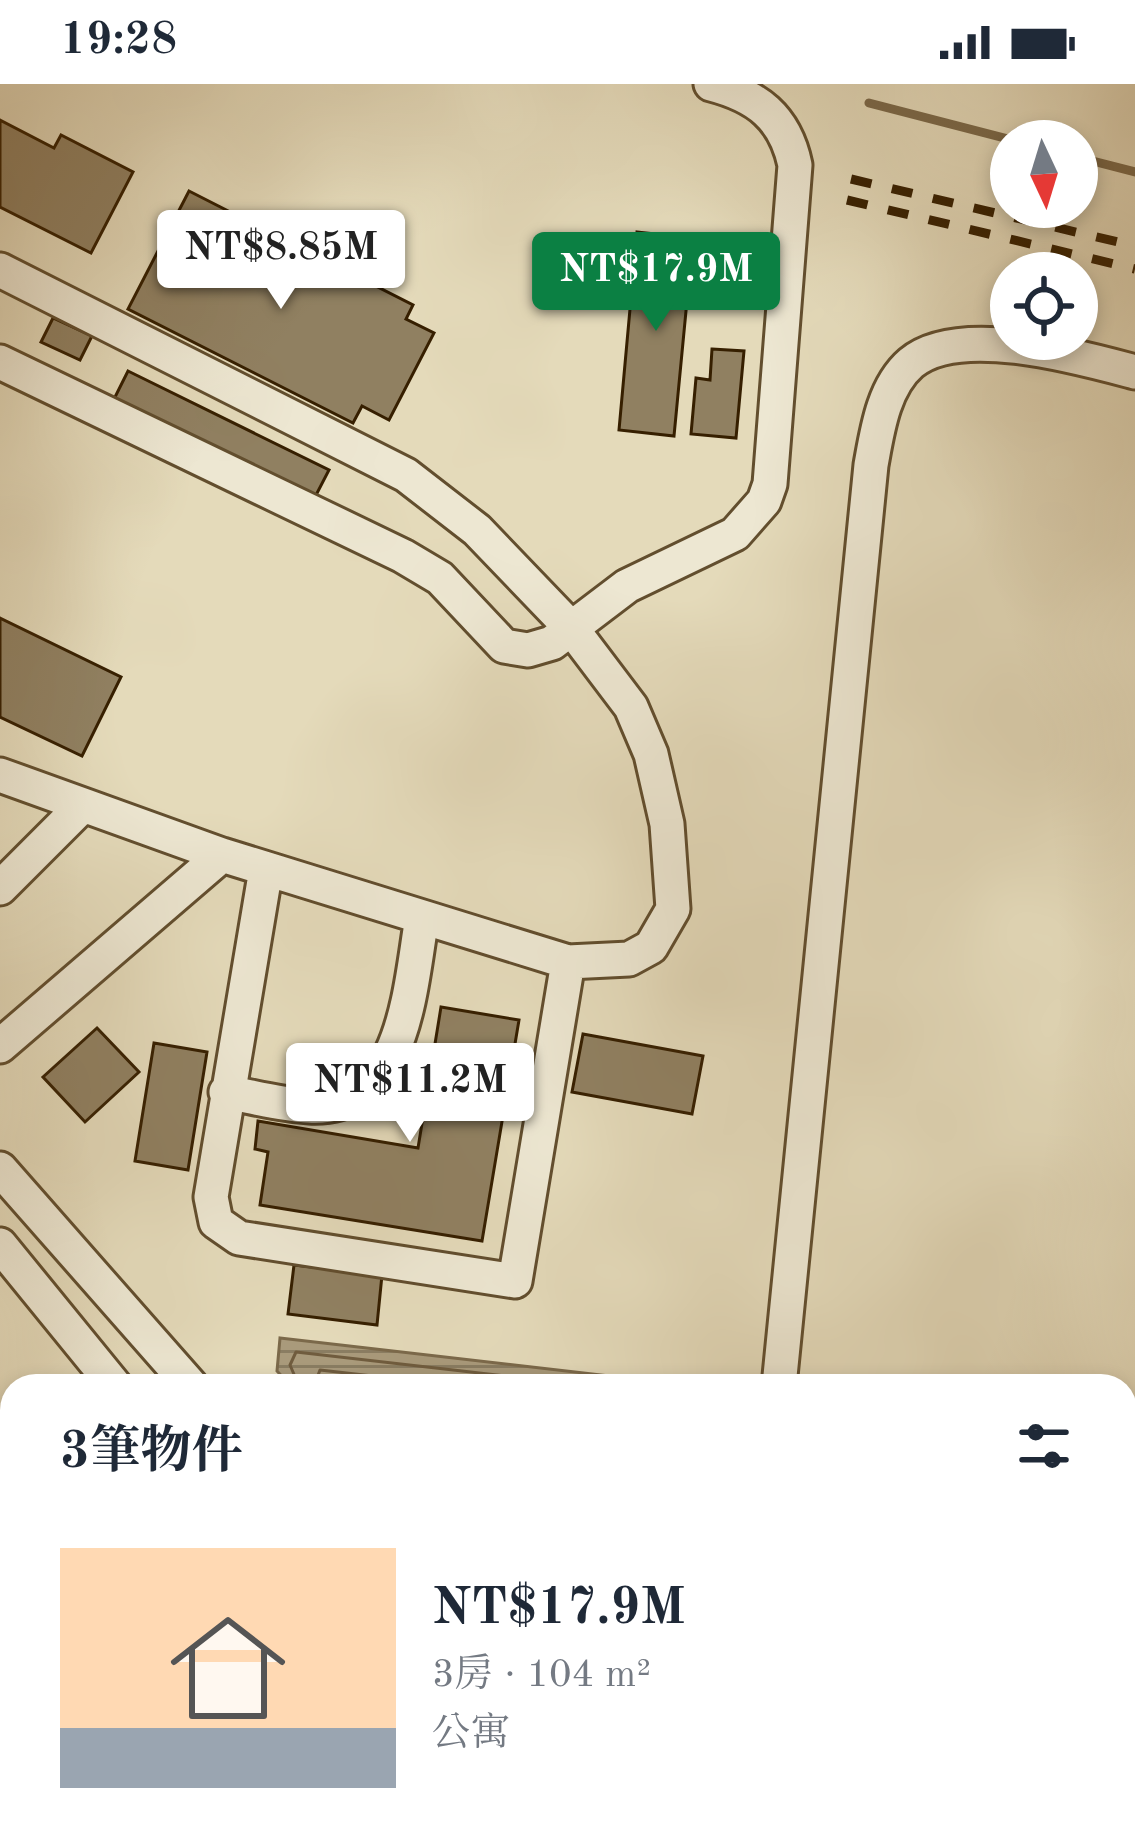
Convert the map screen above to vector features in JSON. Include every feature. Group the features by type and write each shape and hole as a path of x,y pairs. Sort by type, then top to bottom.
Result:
{"street":[{"path":"0,362 403,556 440,578 504,646 528,650 552,643 627,586 735,534 764,501 770,484 796,165 790,142 762,103 711,84"},
{"path":"0,270 406,475 477,530 572,629 631,707 651,754 674,884 666,929 651,947 629,959 568,962 222,855 0,776"},
{"path":"780,1374 879,424 908,365 933,349 970,344 1050,352 1135,372"},
{"path":"0,888 82,806"},
{"path":"0,1046 222,855"},
{"path":"266,869 211,1197 216,1222 225,1232 515,1281 568,962"},
{"path":"226,1092 312,1106 331,1104 349,1097 381,1070 400,1041 422,918"},
{"path":"0,1169 180,1374"},
{"path":"0,1245 105,1374"}],"water":[{"path":"280,1338 592,1374 280,1374"}],"building":[{"path":"0,120 54,148 61,135 133,172 91,253 0,207"},
{"path":"189,191 413,305 406,319 434,333 389,420 362,406 353,423 128,309"},
{"path":"637,232 693,238 674,436 619,430"},
{"path":"53,318 92,336 80,360 41,342"},
{"path":"712,349 744,351 736,438 691,434 696,378 710,380"},
{"path":"128,371 329,470 314,499 113,401"},
{"path":"0,618 121,677 82,756 0,717"},
{"path":"441,1007 519,1020 482,1241 260,1205 268,1152 255,1149 258,1121 418,1148"},
{"path":"97,1028 139,1072 85,1122 43,1077"},
{"path":"583,1034 703,1056 692,1114 572,1092"},
{"path":"154,1043 207,1052 188,1170 135,1161"},
{"path":"294,1265 382,1275 377,1325 288,1314"}],"waterway":[{"path":"869,103 990,134"},
{"path":"1098,162 1135,172"}],"railway":[{"path":"851,179 1135,246"},
{"path":"847,200 1135,269"}]}
